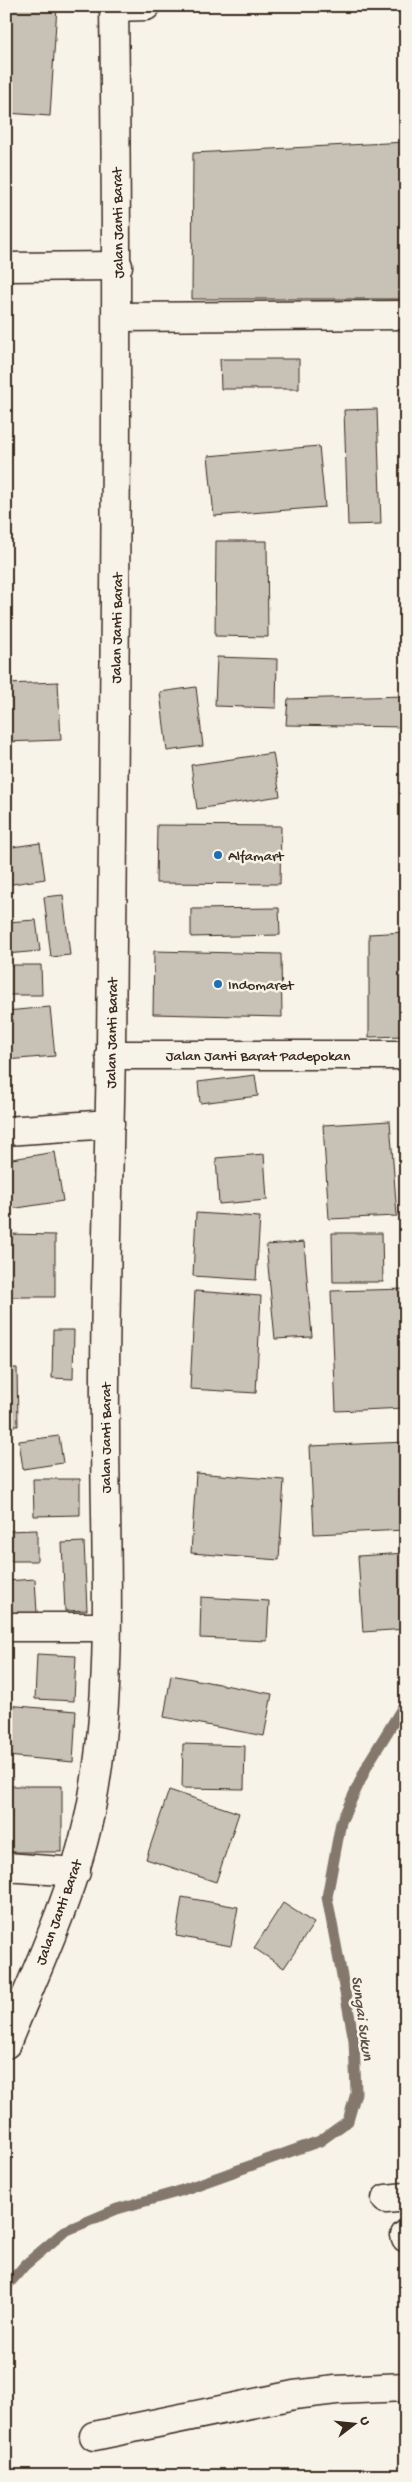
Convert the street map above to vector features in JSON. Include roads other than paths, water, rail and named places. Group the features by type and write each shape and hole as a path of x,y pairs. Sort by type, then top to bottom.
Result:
{"street":[{"path":"114,7 146,6"},
{"name":"Jalan Janti Barat","path":"6,2044 12,2014 76,1872 94,1793 104,1720 106,1627 104,1369 110,1124 118,266 114,7"},
{"path":"6,267 118,266"},
{"path":"117,317 406,315"},
{"name":"Jalan Janti Barat Padepokan","path":"110,1055 406,1054"},
{"path":"6,1131 110,1124"},
{"path":"6,1627 106,1627"},
{"path":"6,1867 76,1872"},
{"path":"94,2436 284,2396 336,2390 406,2387"}],"waterway":[{"name":"Sungai Sukun","path":"6,2287 25,2265 65,2231 117,2209 177,2192 320,2141 348,2121 356,2093 354,2040 327,1897 341,1822 369,1762 406,1702"}],"place":[{"name":"Alfamart","path":"218,855"},
{"name":"Indomaret","path":"218,984"}]}
